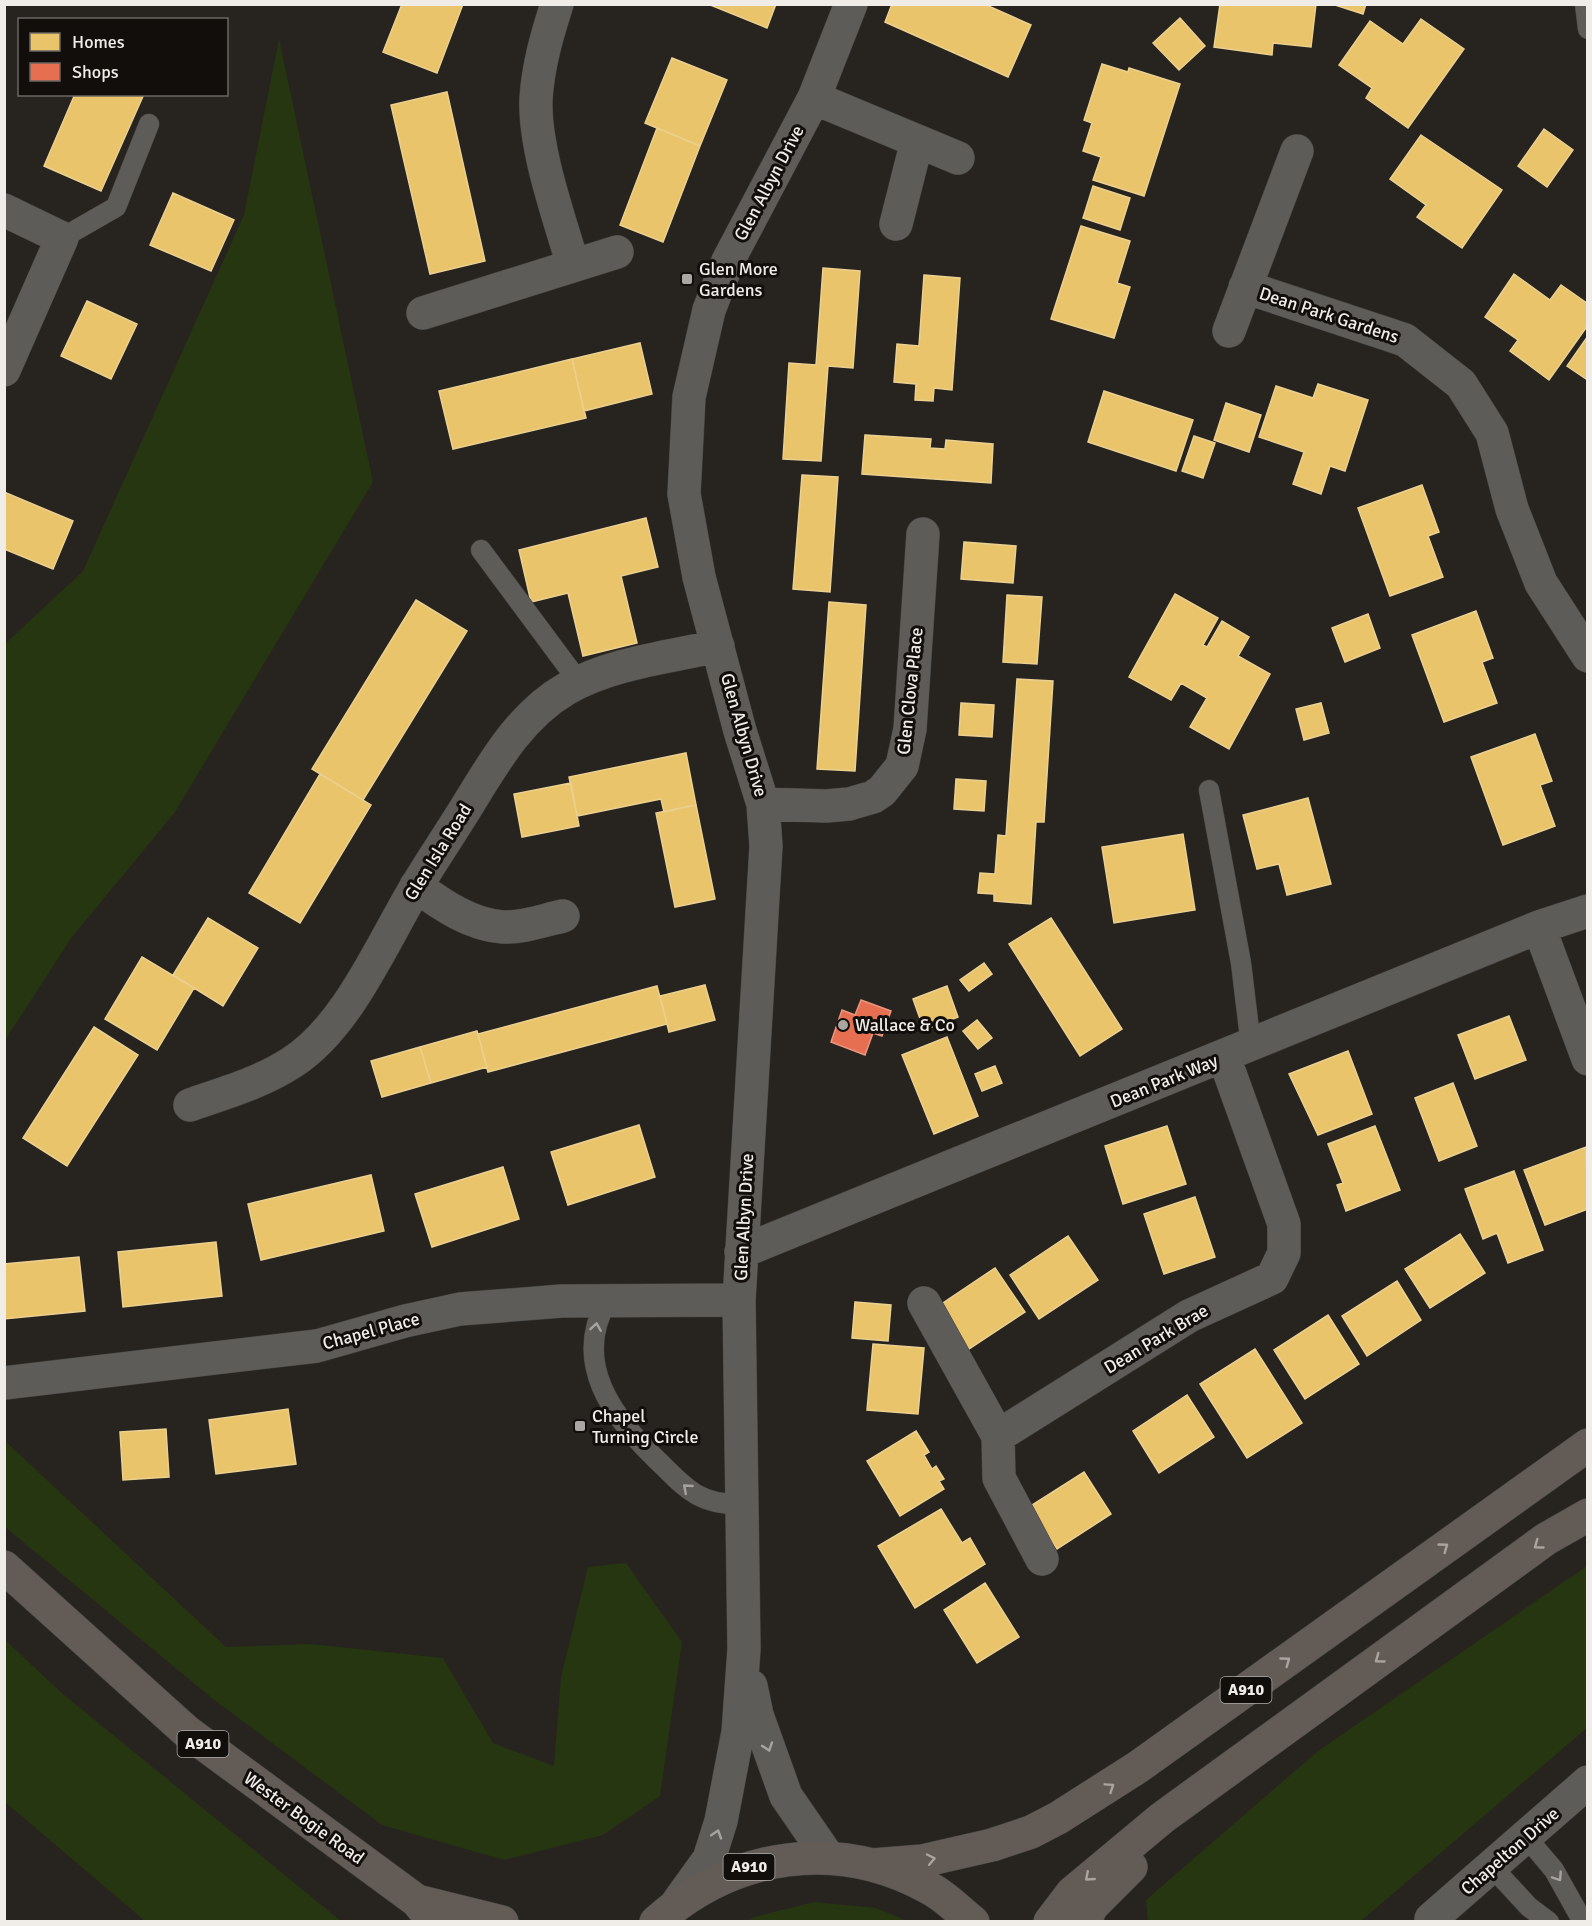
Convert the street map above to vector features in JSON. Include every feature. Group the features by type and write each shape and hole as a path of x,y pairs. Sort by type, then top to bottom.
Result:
{"main road":[{"name":"A910","path":"667,1912 712,1882 749,1867 788,1859 828,1857 872,1864 922,1861 992,1845 1031,1832 1067,1813 1138,1767 1587,1445"},
{"path":"1050,1922 1072,1893 1162,1818 1546,1539 1587,1515"},
{"name":"Wester Bogie Road","path":"4,1567 186,1731 425,1912 502,1922"},
{"path":"1084,1922 1092,1906 1243,1760"},
{"name":"A910","path":"872,1864 930,1888 973,1922"}],"street":[{"path":"557,4 545,41 536,101 539,137 573,265"},
{"name":"Glen Albyn Drive","path":"744,1649 739,1300 766,846 764,804 740,730 699,577 684,494 689,397 709,310 728,261 814,98 851,4"},
{"path":"814,98 958,158"},
{"path":"896,225 917,141"},
{"name":"Dean Park Gardens","path":"1229,331 1298,151"},
{"path":"4,210 62,238 4,370"},
{"path":"423,313 617,252"},
{"name":"Dean Park Gardens","path":"1245,287 1405,340 1461,384 1492,433 1512,509 1541,583 1587,652"},
{"name":"Glen Clova Place","path":"764,804 826,806 849,804 873,797 882,791 902,766 910,729 923,534"},
{"name":"Glen Isla Road","path":"190,1105 259,1080 276,1071 292,1062 326,1032 352,996 416,886 502,749 535,712 564,690 579,682 614,670 718,645"},
{"path":"416,886 446,908 504,927 526,925 562,916"},
{"name":"Dean Park Way","path":"741,1252 1238,1052 1539,927 1587,911"},
{"path":"1539,927 1587,1059"},
{"name":"Dean Park Brae","path":"998,1436 1189,1316 1272,1278 1284,1253 1284,1224 1238,1052"},
{"name":"Chapel Place","path":"4,1383 317,1346 405,1321 460,1309 562,1301 739,1300"},
{"path":"924,1303 998,1436 999,1478 1042,1559"},
{"path":"744,1649 757,1715 786,1796 828,1857"},
{"path":"667,1912 709,1859 721,1821 738,1732 744,1649"},
{"name":"Chapelton Drive","path":"1431,1919 1587,1782"}],"lane":[{"path":"1585,4 1587,29"},
{"path":"62,238 116,207 149,124"},
{"path":"481,550 579,682"},
{"path":"1209,790 1241,963 1238,1052"},
{"path":"607,1301 598,1317 596,1361 604,1391 620,1421 694,1495 710,1503 741,1504"},
{"path":"1526,1837 1554,1870 1583,1922"},
{"path":"1492,1867 1529,1907 1549,1922"}],"green space":[{"path":"279,39 373,482 175,812 72,937 5,1040 5,644 83,571 244,215"},
{"path":"5,1441 226,1647 311,1644 443,1658 493,1743 554,1766 561,1677 588,1567 626,1563 682,1642 660,1796 603,1835 504,1860 382,1825 213,1699 5,1527"},
{"path":"1587,1566 1587,1728 1361,1921 1148,1921 1146,1900 1318,1751"},
{"path":"5,1640 63,1694 341,1921 145,1921 5,1802"},
{"path":"814,1902 876,1908 907,1921 748,1921 754,1917"}],"building: Homes":[{"path":"402,4 463,4 437,73 383,52"},
{"path":"708,4 776,4 767,28"},
{"path":"892,4 984,4 1031,25 1008,77 885,22"},
{"path":"1220,4 1316,4 1311,47 1273,43 1272,55 1214,47"},
{"path":"1332,4 1366,4 1363,14"},
{"path":"1180,18 1205,46 1179,70 1153,43"},
{"path":"1421,19 1464,49 1408,128 1366,98 1372,88 1339,65 1370,21 1403,44"},
{"path":"672,58 727,80 700,146 645,123"},
{"path":"1102,64 1128,72 1129,68 1180,84 1144,196 1093,180 1101,157 1083,151 1092,123 1084,120"},
{"path":"447,92 485,261 430,274 391,105"},
{"path":"74,96 143,96 101,191 44,166"},
{"path":"657,128 700,146 663,242 620,225"},
{"path":"1544,129 1573,150 1547,187 1518,166"},
{"path":"1421,135 1502,190 1462,248 1417,217 1426,205 1390,179"},
{"path":"1093,186 1130,198 1120,230 1083,218"},
{"path":"173,193 234,220 211,271 150,245"},
{"path":"1081,226 1130,241 1117,283 1130,287 1114,338 1051,319"},
{"path":"823,268 860,271 853,368 828,366 821,461 783,459 789,363 816,365"},
{"path":"1514,274 1550,300 1561,285 1588,304 1588,325 1549,380 1510,351 1518,340 1485,317"},
{"path":"924,275 960,278 952,390 934,388 933,401 915,400 916,384 894,382 897,344 919,346"},
{"path":"87,301 137,324 111,379 61,356"},
{"path":"1588,336 1588,378 1586,379 1567,366"},
{"path":"640,343 652,394 584,411 572,359"},
{"path":"572,359 586,418 453,449 439,391"},
{"path":"1318,384 1368,400 1345,471 1330,466 1321,494 1293,484 1304,452 1259,437 1276,386 1313,398"},
{"path":"1104,391 1193,420 1176,471 1088,442"},
{"path":"1226,403 1261,415 1249,452 1214,440"},
{"path":"865,435 931,439 930,448 945,449 946,440 993,444 991,483 862,474"},
{"path":"1194,436 1215,443 1203,478 1182,471"},
{"path":"802,475 838,477 830,592 793,589"},
{"path":"1422,485 1439,532 1428,536 1443,577 1390,596 1358,508"},
{"path":"4,492 73,521 53,569 4,549"},
{"path":"646,518 658,567 621,576 637,643 583,656 568,593 531,602 519,550"},
{"path":"964,542 1016,546 1013,583 961,579"},
{"path":"1175,594 1218,618 1203,645 1207,647 1222,621 1249,637 1238,656 1270,674 1229,749 1190,727 1207,698 1181,683 1171,700 1129,677"},
{"path":"1007,595 1042,597 1037,664 1003,662"},
{"path":"416,600 467,631 363,800 312,769"},
{"path":"829,602 866,605 855,771 817,769"},
{"path":"1476,611 1493,658 1482,662 1497,703 1444,722 1412,635"},
{"path":"1368,614 1380,648 1345,662 1332,628"},
{"path":"1017,679 1053,681 1044,822 1036,822 1031,904 994,901 994,894 978,893 980,873 995,874 998,835 1006,836"},
{"path":"961,703 994,705 992,737 959,735"},
{"path":"1321,703 1329,733 1304,740 1296,709"},
{"path":"1535,734 1552,781 1540,785 1555,826 1503,845 1471,757"},
{"path":"686,753 696,805 664,812 661,799 577,816 569,777"},
{"path":"320,774 371,805 300,923 249,893"},
{"path":"956,779 986,781 984,811 954,809"},
{"path":"571,783 579,826 522,837 514,794"},
{"path":"1308,798 1331,884 1287,895 1279,864 1257,869 1243,815"},
{"path":"696,805 715,899 675,907 656,813"},
{"path":"1183,834 1195,910 1114,923 1102,847"},
{"path":"208,918 258,948 223,1006 173,975"},
{"path":"1051,918 1122,1029 1080,1056 1009,944"},
{"path":"142,957 194,988 157,1050 105,1019"},
{"path":"984,963 992,974 969,991 960,980"},
{"path":"705,985 715,1020 669,1032 660,996"},
{"path":"657,986 667,1024 488,1072 478,1034"},
{"path":"947,986 958,1017 924,1030 913,999"},
{"path":"1509,1016 1526,1060 1475,1079 1458,1035"},
{"path":"977,1020 992,1038 978,1049 963,1031"},
{"path":"94,1027 138,1055 67,1166 23,1138"},
{"path":"477,1031 487,1067 431,1083 420,1047"},
{"path":"947,1037 978,1116 934,1134 902,1055"},
{"path":"420,1047 431,1083 382,1097 371,1061"},
{"path":"1348,1051 1372,1114 1318,1135 1289,1074"},
{"path":"995,1066 1002,1083 982,1091 975,1074"},
{"path":"1453,1083 1477,1146 1439,1161 1415,1098"},
{"path":"639,1125 655,1177 568,1205 551,1152"},
{"path":"1167,1126 1186,1184 1123,1204 1105,1146"},
{"path":"1375,1126 1400,1190 1346,1211 1337,1185 1343,1183 1328,1144"},
{"path":"1586,1147 1588,1209 1545,1225 1524,1170"},
{"path":"503,1167 519,1219 432,1247 415,1194"},
{"path":"1514,1171 1543,1250 1508,1263 1497,1233 1483,1239 1465,1189"},
{"path":"371,1175 384,1231 261,1260 248,1204"},
{"path":"1195,1197 1215,1257 1164,1274 1144,1214"},
{"path":"1460,1234 1485,1273 1430,1308 1405,1269"},
{"path":"1068,1236 1098,1280 1039,1319 1010,1275"},
{"path":"216,1242 222,1296 123,1307 118,1252"},
{"path":"79,1257 85,1311 4,1319 4,1264"},
{"path":"995,1268 1025,1312 966,1351 937,1307"},
{"path":"1397,1281 1421,1320 1367,1356 1342,1316"},
{"path":"855,1302 891,1305 888,1341 852,1338"},
{"path":"1328,1315 1359,1364 1305,1399 1274,1350"},
{"path":"873,1344 924,1348 918,1414 867,1410"},
{"path":"1255,1349 1302,1423 1247,1458 1200,1384"},
{"path":"1187,1395 1214,1437 1159,1473 1133,1431"},
{"path":"288,1409 296,1464 216,1474 209,1420"},
{"path":"166,1429 169,1477 123,1480 120,1432"},
{"path":"916,1431 929,1452 924,1455 932,1469 936,1466 944,1479 939,1481 944,1489 900,1516 867,1461"},
{"path":"1084,1472 1111,1514 1057,1549 1029,1507"},
{"path":"941,1509 962,1543 970,1538 985,1564 915,1608 878,1546"},
{"path":"985,1583 1019,1637 977,1663 944,1610"}],"building: Shops":[{"path":"861,1000 891,1011 882,1036 873,1033 865,1055 831,1042 842,1010 855,1015"}],"place":[{"name":"Glen More Gardens","path":"687,279"},
{"name":"Wallace & Co","path":"843,1025"},
{"name":"Chapel Turning Circle","path":"580,1426"}]}
